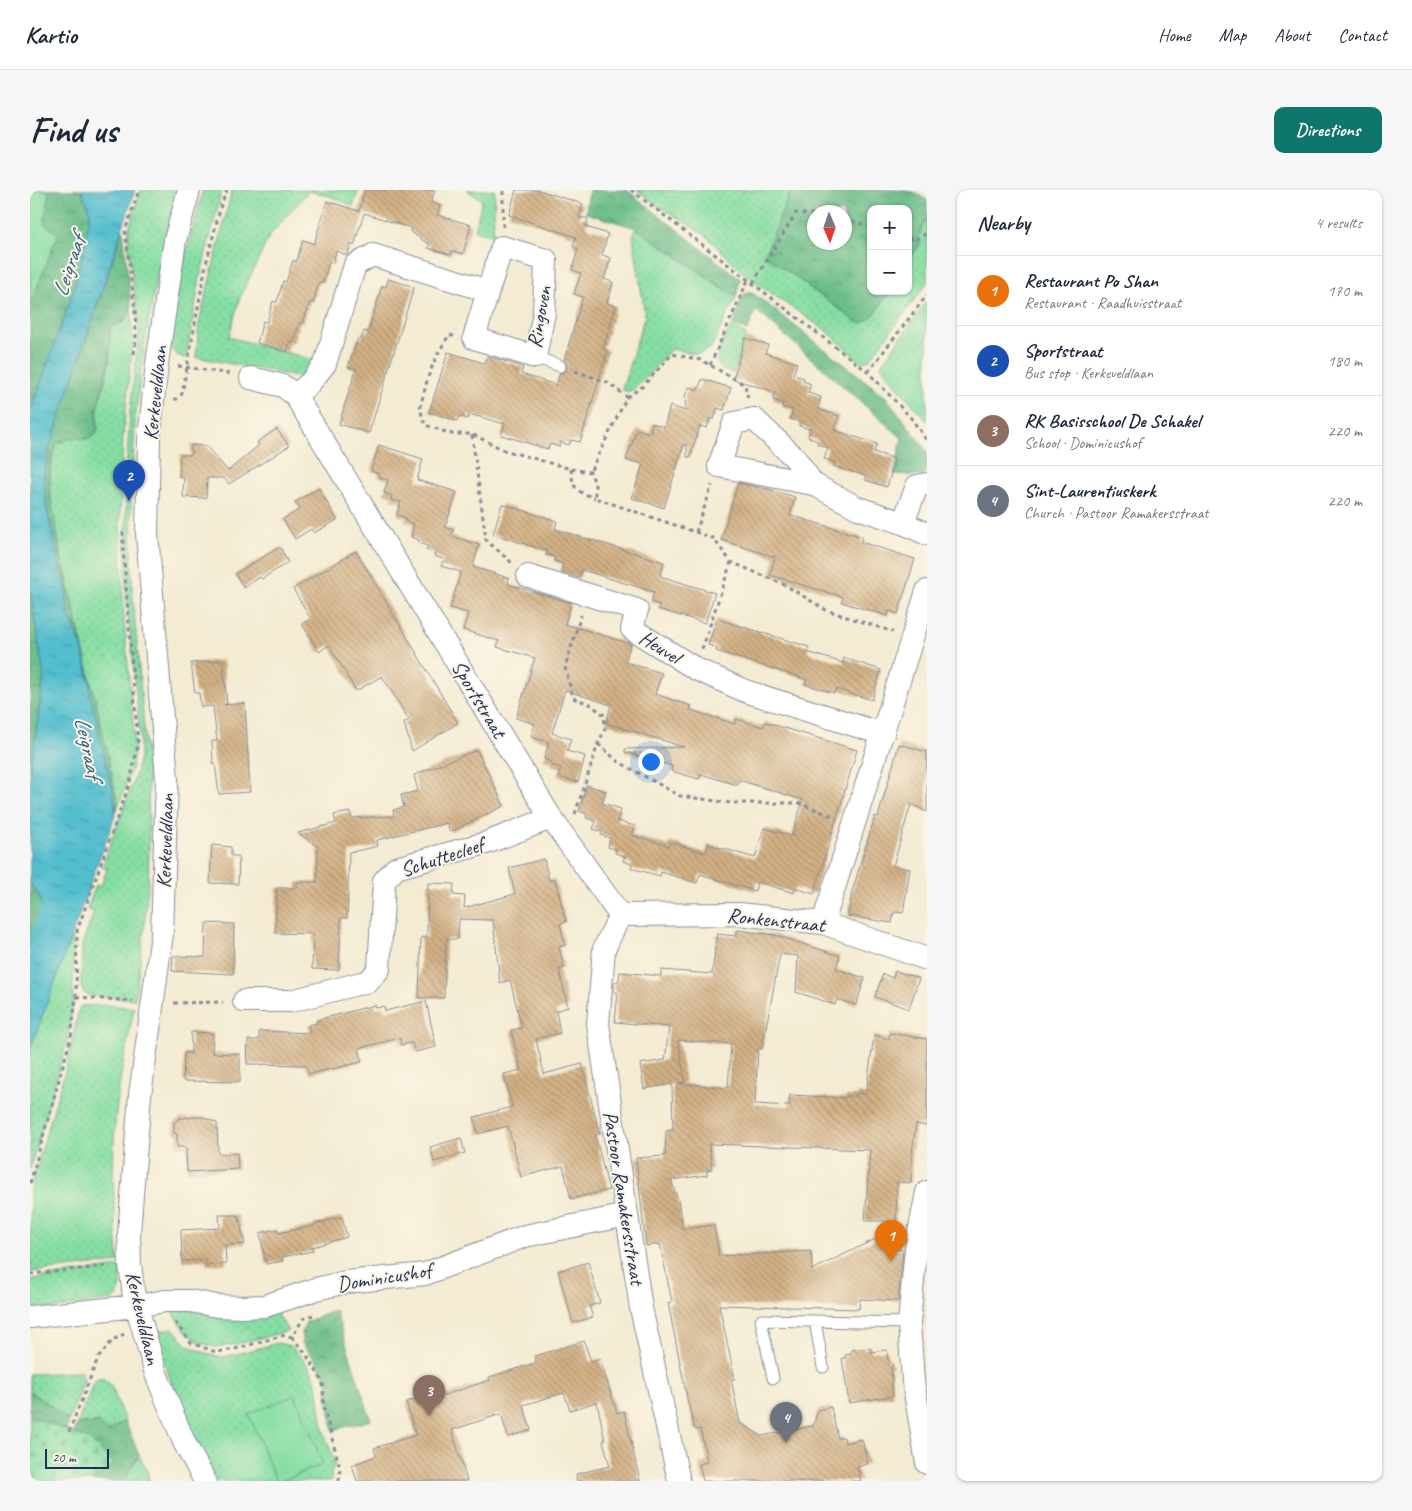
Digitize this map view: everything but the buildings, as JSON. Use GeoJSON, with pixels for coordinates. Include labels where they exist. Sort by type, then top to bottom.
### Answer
{"type":"FeatureCollection","features":[{"type":"Feature","properties":{"kind":"street","name":"Kerkeveldlaan"},"geometry":{"type":"LineString","coordinates":[[189,190],[176,240],[157,363],[148,440],[147,533],[168,779],[162,934],[140,1096],[128,1233],[134,1297],[156,1374],[202,1480]]}},
{"type":"Feature","properties":{"kind":"street"},"geometry":{"type":"LineString","coordinates":[[474,338],[502,247]]}},
{"type":"Feature","properties":{"kind":"street","name":"Ringoven"},"geometry":{"type":"LineString","coordinates":[[474,338],[535,357],[544,313],[546,260],[502,247]]}},
{"type":"Feature","properties":{"kind":"street"},"geometry":{"type":"LineString","coordinates":[[252,378],[283,386],[295,395],[309,384],[325,364],[355,265],[372,255],[488,291]]}},
{"type":"Feature","properties":{"kind":"street","name":"Sportstraat"},"geometry":{"type":"LineString","coordinates":[[295,395],[555,824],[620,915]]}},
{"type":"Feature","properties":{"kind":"street"},"geometry":{"type":"LineString","coordinates":[[813,484],[795,458],[754,420],[734,423],[719,466],[813,484],[858,508],[903,523],[927,534]]}},
{"type":"Feature","properties":{"kind":"street"},"geometry":{"type":"LineString","coordinates":[[903,523],[917,486],[927,484]]}},
{"type":"Feature","properties":{"kind":"street","name":"Heuvel"},"geometry":{"type":"LineString","coordinates":[[528,576],[637,610],[632,629],[696,669],[745,691],[882,734]]}},
{"type":"Feature","properties":{"kind":"street"},"geometry":{"type":"LineString","coordinates":[[824,923],[927,591]]}},
{"type":"Feature","properties":{"kind":"street","name":"Schuttecleef"},"geometry":{"type":"LineString","coordinates":[[244,1001],[291,1001],[369,981],[380,969],[384,881],[396,868],[555,824]]}},
{"type":"Feature","properties":{"kind":"street","name":"Ronkenstraat"},"geometry":{"type":"LineString","coordinates":[[620,915],[739,914],[824,923],[927,959]]}},
{"type":"Feature","properties":{"kind":"street","name":"Pastoor Ramakersstraat"},"geometry":{"type":"LineString","coordinates":[[620,915],[604,949],[598,1024],[641,1308],[679,1481]]}},
{"type":"Feature","properties":{"kind":"street"},"geometry":{"type":"LineString","coordinates":[[927,1192],[916,1248],[909,1323],[913,1380],[927,1463]]}},
{"type":"Feature","properties":{"kind":"street","name":"Dominicushof"},"geometry":{"type":"LineString","coordinates":[[30,1317],[140,1315],[165,1301],[190,1301],[217,1306],[266,1306],[316,1289],[346,1282],[425,1274],[525,1236],[626,1215]]}},
{"type":"Feature","properties":{"kind":"lane"},"geometry":{"type":"LineString","coordinates":[[535,357],[560,366]]}},
{"type":"Feature","properties":{"kind":"lane"},"geometry":{"type":"LineString","coordinates":[[773,1378],[761,1320],[909,1323]]}},
{"type":"Feature","properties":{"kind":"lane"},"geometry":{"type":"LineString","coordinates":[[815,1321],[823,1368]]}},
{"type":"Feature","properties":{"kind":"path"},"geometry":{"type":"LineString","coordinates":[[134,359],[136,340],[135,310],[125,231],[139,190]]}},
{"type":"Feature","properties":{"kind":"path"},"geometry":{"type":"LineString","coordinates":[[153,397],[172,400],[178,399],[182,394],[206,264],[227,190]]}},
{"type":"Feature","properties":{"kind":"path"},"geometry":{"type":"LineString","coordinates":[[502,247],[504,190]]}},
{"type":"Feature","properties":{"kind":"path"},"geometry":{"type":"LineString","coordinates":[[631,190],[868,372],[911,418],[927,441]]}},
{"type":"Feature","properties":{"kind":"path"},"geometry":{"type":"LineString","coordinates":[[752,282],[796,212],[807,214]]}},
{"type":"Feature","properties":{"kind":"path"},"geometry":{"type":"LineString","coordinates":[[852,221],[867,225]]}},
{"type":"Feature","properties":{"kind":"path"},"geometry":{"type":"LineString","coordinates":[[912,239],[915,240],[927,233]]}},
{"type":"Feature","properties":{"kind":"path"},"geometry":{"type":"LineString","coordinates":[[710,365],[748,280]]}},
{"type":"Feature","properties":{"kind":"path"},"geometry":{"type":"LineString","coordinates":[[868,372],[927,295]]}},
{"type":"Feature","properties":{"kind":"path"},"geometry":{"type":"LineString","coordinates":[[474,338],[449,335],[436,357],[428,376],[420,408],[425,425],[452,434],[472,434],[504,450],[571,469],[590,472]]}},
{"type":"Feature","properties":{"kind":"path"},"geometry":{"type":"LineString","coordinates":[[590,472],[627,398],[642,387],[672,354],[701,360],[745,385],[754,420]]}},
{"type":"Feature","properties":{"kind":"path"},"geometry":{"type":"LineString","coordinates":[[157,363],[187,366],[252,378]]}},
{"type":"Feature","properties":{"kind":"path"},"geometry":{"type":"LineString","coordinates":[[560,366],[606,382],[627,398]]}},
{"type":"Feature","properties":{"kind":"path"},"geometry":{"type":"LineString","coordinates":[[472,434],[486,540],[528,576]]}},
{"type":"Feature","properties":{"kind":"path"},"geometry":{"type":"LineString","coordinates":[[696,532],[719,466]]}},
{"type":"Feature","properties":{"kind":"path"},"geometry":{"type":"LineString","coordinates":[[571,469],[572,480],[578,492],[713,538],[731,562],[785,585],[826,610],[912,638]]}},
{"type":"Feature","properties":{"kind":"path"},"geometry":{"type":"LineString","coordinates":[[590,472],[595,483],[595,498]]}},
{"type":"Feature","properties":{"kind":"path"},"geometry":{"type":"LineString","coordinates":[[30,1184],[71,1037],[76,997],[77,931],[130,782],[138,745],[123,529]]}},
{"type":"Feature","properties":{"kind":"path"},"geometry":{"type":"LineString","coordinates":[[696,669],[731,562]]}},
{"type":"Feature","properties":{"kind":"path"},"geometry":{"type":"LineString","coordinates":[[555,824],[572,822],[598,744],[605,729],[604,715],[590,704],[573,698],[566,667],[587,594]]}},
{"type":"Feature","properties":{"kind":"path"},"geometry":{"type":"LineString","coordinates":[[598,744],[619,762],[680,796],[731,803],[800,803],[854,825]]}},
{"type":"Feature","properties":{"kind":"path"},"geometry":{"type":"LineString","coordinates":[[76,997],[153,1002],[244,1001]]}},
{"type":"Feature","properties":{"kind":"path"},"geometry":{"type":"LineString","coordinates":[[30,1274],[130,1264]]}},
{"type":"Feature","properties":{"kind":"path"},"geometry":{"type":"LineString","coordinates":[[69,1432],[98,1358],[113,1340],[140,1315]]}},
{"type":"Feature","properties":{"kind":"path"},"geometry":{"type":"LineString","coordinates":[[292,1337],[306,1354],[323,1382],[324,1409],[340,1468],[338,1481]]}},
{"type":"Feature","properties":{"kind":"green space"},"geometry":{"type":"Polygon","coordinates":[[[30,190],[49,190],[44,224],[58,234],[30,305],[30,190]]]}},
{"type":"Feature","properties":{"kind":"green space"},"geometry":{"type":"Polygon","coordinates":[[[43,190],[81,190],[90,214],[72,296],[30,412],[30,265],[43,190]]]}},
{"type":"Feature","properties":{"kind":"green space"},"geometry":{"type":"Polygon","coordinates":[[[141,190],[178,190],[148,322],[136,412],[132,475],[126,475],[130,412],[139,332],[128,242],[129,228],[141,190]]]}},
{"type":"Feature","properties":{"kind":"green space"},"geometry":{"type":"Polygon","coordinates":[[[203,190],[222,190],[200,277],[186,359],[177,355],[170,347],[170,338],[183,265],[203,190]]]}},
{"type":"Feature","properties":{"kind":"green space"},"geometry":{"type":"Polygon","coordinates":[[[232,190],[359,190],[353,206],[330,196],[309,191],[270,235],[239,300],[229,337],[318,361],[304,378],[196,357],[199,323],[232,190]]]}},
{"type":"Feature","properties":{"kind":"green space"},"geometry":{"type":"Polygon","coordinates":[[[467,190],[495,190],[493,236],[475,230],[482,200],[467,190]]]}},
{"type":"Feature","properties":{"kind":"green space"},"geometry":{"type":"Polygon","coordinates":[[[589,190],[627,190],[740,279],[736,297],[636,228],[586,213],[589,190]]]}},
{"type":"Feature","properties":{"kind":"green space"},"geometry":{"type":"Polygon","coordinates":[[[637,190],[791,190],[765,255],[873,316],[886,295],[912,295],[912,255],[920,245],[919,234],[927,217],[927,283],[870,359],[861,363],[827,331],[747,276],[704,234],[657,205],[637,190]]]}},
{"type":"Feature","properties":{"kind":"green space"},"geometry":{"type":"Polygon","coordinates":[[[791,190],[896,190],[913,192],[927,200],[927,217],[919,234],[920,245],[912,255],[912,205],[867,205],[867,295],[886,295],[873,316],[864,322],[858,323],[765,255],[791,190]]]}},
{"type":"Feature","properties":{"kind":"green space"},"geometry":{"type":"Polygon","coordinates":[[[636,228],[736,297],[711,348],[698,354],[671,349],[639,385],[630,391],[625,391],[622,389],[645,315],[633,236],[636,228]]]}},
{"type":"Feature","properties":{"kind":"green space"},"geometry":{"type":"Polygon","coordinates":[[[123,229],[131,305],[130,312],[124,321],[114,325],[110,331],[109,362],[97,410],[97,432],[88,439],[71,438],[57,443],[50,465],[49,489],[62,562],[98,711],[117,800],[116,813],[99,735],[98,722],[89,694],[90,684],[87,669],[77,632],[69,616],[67,589],[62,579],[45,496],[44,475],[50,447],[123,229]]]}},
{"type":"Feature","properties":{"kind":"green space"},"geometry":{"type":"Polygon","coordinates":[[[750,291],[886,397],[927,451],[927,469],[923,476],[894,474],[902,438],[756,310],[747,331],[733,324],[742,297],[750,291]]]}},
{"type":"Feature","properties":{"kind":"green space"},"geometry":{"type":"Polygon","coordinates":[[[927,301],[927,421],[881,365],[927,301]]]}},
{"type":"Feature","properties":{"kind":"green space"},"geometry":{"type":"Polygon","coordinates":[[[131,305],[133,341],[123,435],[120,521],[124,620],[135,744],[132,767],[117,810],[117,800],[54,518],[50,475],[53,454],[57,443],[71,438],[88,439],[95,435],[98,429],[98,404],[109,362],[110,331],[114,325],[122,323],[130,312],[131,305]]]}},
{"type":"Feature","properties":{"kind":"green space"},"geometry":{"type":"Polygon","coordinates":[[[731,326],[746,335],[734,373],[722,369],[718,365],[717,360],[720,348],[731,326]]]}},
{"type":"Feature","properties":{"kind":"green space"},"geometry":{"type":"Polygon","coordinates":[[[126,500],[131,501],[132,587],[148,774],[148,884],[135,999],[90,996],[83,992],[81,987],[82,945],[94,912],[87,909],[96,885],[101,886],[107,869],[102,867],[135,776],[140,756],[140,735],[126,588],[126,500]]]}},
{"type":"Feature","properties":{"kind":"green space"},"geometry":{"type":"Polygon","coordinates":[[[30,589],[44,676],[30,771],[30,589]]]}},
{"type":"Feature","properties":{"kind":"green space"},"geometry":{"type":"Polygon","coordinates":[[[30,884],[41,902],[42,917],[30,952],[30,884]]]}},
{"type":"Feature","properties":{"kind":"green space"},"geometry":{"type":"Polygon","coordinates":[[[71,938],[73,939],[73,1003],[68,1038],[30,1169],[30,1050],[71,938]]]}},
{"type":"Feature","properties":{"kind":"green space"},"geometry":{"type":"Polygon","coordinates":[[[108,1005],[134,1008],[116,1109],[114,1196],[119,1262],[31,1272],[30,1188],[66,1068],[79,1009],[81,1006],[108,1005]]]}},
{"type":"Feature","properties":{"kind":"green space"},"geometry":{"type":"Polygon","coordinates":[[[119,1267],[120,1289],[113,1300],[35,1311],[31,1282],[33,1279],[119,1267]]]}},
{"type":"Feature","properties":{"kind":"green space"},"geometry":{"type":"Polygon","coordinates":[[[171,1309],[276,1311],[288,1331],[237,1344],[215,1347],[199,1342],[185,1331],[171,1309]]]}},
{"type":"Feature","properties":{"kind":"green space"},"geometry":{"type":"Polygon","coordinates":[[[335,1310],[371,1420],[333,1430],[328,1402],[327,1379],[302,1343],[302,1333],[306,1322],[335,1310]]]}},
{"type":"Feature","properties":{"kind":"green space"},"geometry":{"type":"Polygon","coordinates":[[[173,1328],[187,1345],[216,1356],[224,1357],[278,1343],[291,1346],[309,1366],[317,1384],[323,1429],[335,1463],[331,1474],[332,1481],[281,1481],[323,1464],[249,1414],[276,1481],[214,1481],[181,1408],[155,1332],[173,1328]]]}},
{"type":"Feature","properties":{"kind":"green space"},"geometry":{"type":"Polygon","coordinates":[[[82,1372],[84,1381],[69,1420],[30,1392],[30,1374],[82,1372]]]}},
{"type":"Feature","properties":{"kind":"green space"},"geometry":{"type":"Polygon","coordinates":[[[97,1379],[104,1379],[111,1385],[125,1421],[107,1432],[98,1422],[77,1424],[93,1384],[97,1379]]]}},
{"type":"Feature","properties":{"kind":"green space"},"geometry":{"type":"Polygon","coordinates":[[[30,1392],[69,1420],[66,1430],[30,1416],[30,1392]]]}},
{"type":"Feature","properties":{"kind":"green space"},"geometry":{"type":"Polygon","coordinates":[[[295,1395],[323,1464],[281,1481],[276,1481],[249,1414],[295,1395]]]}},
{"type":"Feature","properties":{"kind":"green space"},"geometry":{"type":"Polygon","coordinates":[[[30,1416],[90,1440],[114,1464],[92,1481],[30,1481],[30,1416]]]}},
{"type":"Feature","properties":{"kind":"green space"},"geometry":{"type":"Polygon","coordinates":[[[125,1421],[139,1455],[123,1481],[92,1481],[114,1464],[90,1440],[74,1433],[77,1424],[98,1422],[107,1432],[125,1421]]]}},
{"type":"Feature","properties":{"kind":"green space"},"geometry":{"type":"Polygon","coordinates":[[[139,1455],[148,1474],[149,1481],[124,1481],[139,1455]]]}},
{"type":"Feature","properties":{"kind":"water"},"geometry":{"type":"Polygon","coordinates":[[[81,190],[135,190],[50,447],[44,475],[46,504],[62,578],[66,586],[69,616],[82,647],[90,684],[90,694],[98,722],[99,735],[116,813],[30,1050],[30,952],[42,918],[43,908],[38,894],[30,884],[30,771],[44,676],[30,589],[30,412],[72,296],[82,257],[90,214],[81,190]]]}},
{"type":"Feature","properties":{"kind":"waterway","name":"Leigraaf"},"geometry":{"type":"LineString","coordinates":[[30,949],[45,902]]}},
{"type":"Feature","properties":{"kind":"place","name":"Sportstraat"},"geometry":{"type":"Point","coordinates":[129,501]}},
{"type":"Feature","properties":{"kind":"place","name":"Restaurant Po Shan"},"geometry":{"type":"Point","coordinates":[891,1261]}},
{"type":"Feature","properties":{"kind":"place","name":"RK Basisschool De Schakel"},"geometry":{"type":"Point","coordinates":[429,1416]}},
{"type":"Feature","properties":{"kind":"place","name":"Sint-Laurentiuskerk"},"geometry":{"type":"Point","coordinates":[786,1443]}}]}
